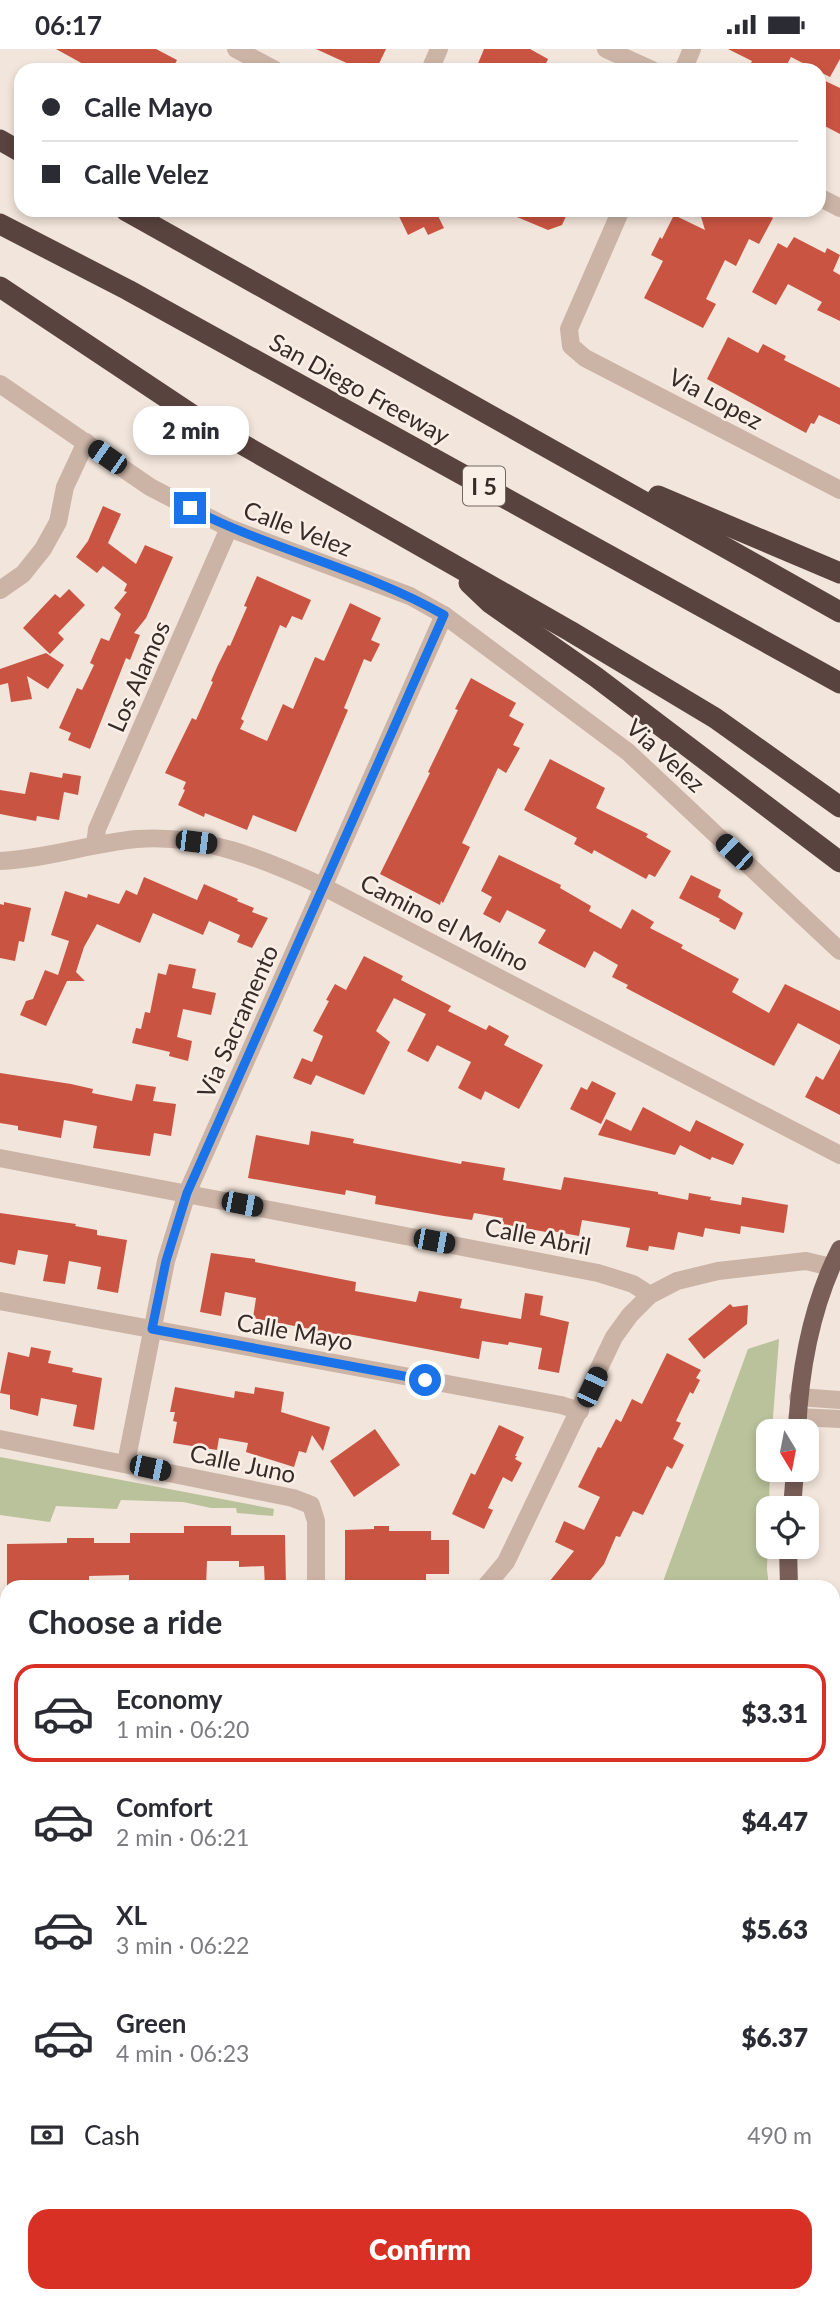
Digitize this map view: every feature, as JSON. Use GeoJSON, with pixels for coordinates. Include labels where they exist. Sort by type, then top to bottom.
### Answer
{"type":"FeatureCollection","features":[{"type":"Feature","properties":{"kind":"highway","name":"San Diego Freeway"},"geometry":{"type":"LineString","coordinates":[[137,217],[840,612]]}},
{"type":"Feature","properties":{"kind":"highway","name":"San Diego Freeway"},"geometry":{"type":"LineString","coordinates":[[0,225],[128,290],[840,683]]}},
{"type":"Feature","properties":{"kind":"highway"},"geometry":{"type":"LineString","coordinates":[[0,287],[203,422],[715,718],[840,807]]}},
{"type":"Feature","properties":{"kind":"highway"},"geometry":{"type":"LineString","coordinates":[[553,450],[840,573]]}},
{"type":"Feature","properties":{"kind":"highway"},"geometry":{"type":"LineString","coordinates":[[442,558],[490,603],[596,677],[840,862]]}},
{"type":"Feature","properties":{"kind":"main road"},"geometry":{"type":"LineString","coordinates":[[797,1419],[809,1329],[840,1248]]}},
{"type":"Feature","properties":{"kind":"main road"},"geometry":{"type":"LineString","coordinates":[[788,1559],[789,1580]]}},
{"type":"Feature","properties":{"kind":"street"},"geometry":{"type":"LineString","coordinates":[[236,49],[262,63]]}},
{"type":"Feature","properties":{"kind":"street"},"geometry":{"type":"LineString","coordinates":[[606,49],[637,63]]}},
{"type":"Feature","properties":{"kind":"street","name":"Via Lopez"},"geometry":{"type":"LineString","coordinates":[[618,217],[569,329],[571,346],[586,358],[840,490]]}},
{"type":"Feature","properties":{"kind":"street","name":"Calle Velez"},"geometry":{"type":"LineString","coordinates":[[0,384],[150,487],[229,529],[410,596],[444,615]]}},
{"type":"Feature","properties":{"kind":"street"},"geometry":{"type":"LineString","coordinates":[[0,590],[23,574],[43,549],[58,521],[65,487],[86,442]]}},
{"type":"Feature","properties":{"kind":"street","name":"Los Alamos"},"geometry":{"type":"LineString","coordinates":[[95,845],[97,829],[229,529]]}},
{"type":"Feature","properties":{"kind":"street","name":"Via Sacramento"},"geometry":{"type":"LineString","coordinates":[[126,1463],[166,1261],[187,1193],[444,615]]}},
{"type":"Feature","properties":{"kind":"street","name":"Via Velez"},"geometry":{"type":"LineString","coordinates":[[444,615],[628,751],[840,951]]}},
{"type":"Feature","properties":{"kind":"street","name":"Camino el Molino"},"geometry":{"type":"LineString","coordinates":[[0,861],[31,860],[95,845],[140,839],[213,845],[237,851],[282,867],[323,886],[840,1154]]}},
{"type":"Feature","properties":{"kind":"street","name":"Calle Abril"},"geometry":{"type":"LineString","coordinates":[[0,1158],[598,1273],[633,1284],[650,1295]]}},
{"type":"Feature","properties":{"kind":"street"},"geometry":{"type":"LineString","coordinates":[[491,1580],[506,1562],[614,1337],[630,1315],[650,1295],[677,1281],[718,1271],[806,1261],[831,1267]]}},
{"type":"Feature","properties":{"kind":"street","name":"Calle Mayo"},"geometry":{"type":"LineString","coordinates":[[0,1301],[561,1405],[580,1411]]}},
{"type":"Feature","properties":{"kind":"street"},"geometry":{"type":"LineString","coordinates":[[798,1397],[840,1400]]}},
{"type":"Feature","properties":{"kind":"street"},"geometry":{"type":"LineString","coordinates":[[819,1421],[840,1419]]}},
{"type":"Feature","properties":{"kind":"street","name":"Calle Juno"},"geometry":{"type":"LineString","coordinates":[[0,1439],[293,1498],[311,1505],[316,1521],[316,1580]]}},
{"type":"Feature","properties":{"kind":"green space"},"geometry":{"type":"Polygon","coordinates":[[[779,1339],[773,1419],[756,1419],[756,1482],[770,1482],[769,1496],[756,1496],[756,1559],[767,1559],[768,1580],[664,1580],[748,1349],[779,1339]]]}},
{"type":"Feature","properties":{"kind":"green space"},"geometry":{"type":"Polygon","coordinates":[[[0,1457],[274,1509],[273,1516],[237,1513],[236,1508],[211,1508],[183,1502],[121,1500],[117,1509],[56,1506],[50,1522],[0,1515],[0,1457]]]}},
{"type":"Feature","properties":{"kind":"building"},"geometry":{"type":"Polygon","coordinates":[[[56,49],[156,49],[177,60],[176,63],[81,63],[56,49]]]}},
{"type":"Feature","properties":{"kind":"building"},"geometry":{"type":"Polygon","coordinates":[[[316,49],[386,49],[379,63],[347,63],[316,49]]]}},
{"type":"Feature","properties":{"kind":"building"},"geometry":{"type":"Polygon","coordinates":[[[484,49],[530,49],[548,59],[546,63],[478,63],[484,49]]]}},
{"type":"Feature","properties":{"kind":"building"},"geometry":{"type":"Polygon","coordinates":[[[728,49],[840,49],[840,59],[830,77],[826,75],[826,63],[803,63],[791,57],[788,63],[751,63],[752,61],[728,49]]]}},
{"type":"Feature","properties":{"kind":"building"},"geometry":{"type":"Polygon","coordinates":[[[826,81],[840,88],[840,134],[826,127],[826,81]]]}},
{"type":"Feature","properties":{"kind":"building"},"geometry":{"type":"Polygon","coordinates":[[[399,217],[438,217],[444,228],[428,235],[424,227],[408,235],[399,217]]]}},
{"type":"Feature","properties":{"kind":"building"},"geometry":{"type":"Polygon","coordinates":[[[517,217],[566,217],[562,225],[548,230],[517,217]]]}},
{"type":"Feature","properties":{"kind":"building"},"geometry":{"type":"Polygon","coordinates":[[[673,217],[705,230],[701,217],[773,218],[759,244],[749,239],[736,266],[725,260],[706,299],[716,304],[703,328],[644,298],[663,261],[651,255],[673,217]]]}},
{"type":"Feature","properties":{"kind":"building"},"geometry":{"type":"Polygon","coordinates":[[[794,237],[825,253],[827,248],[840,255],[833,271],[840,275],[840,321],[817,310],[822,302],[788,284],[776,305],[752,292],[778,243],[787,248],[794,237]]]}},
{"type":"Feature","properties":{"kind":"building"},"geometry":{"type":"Polygon","coordinates":[[[728,337],[758,353],[763,344],[786,356],[784,360],[840,388],[840,425],[819,415],[806,433],[707,379],[728,337]]]}},
{"type":"Feature","properties":{"kind":"building"},"geometry":{"type":"Polygon","coordinates":[[[103,506],[121,514],[108,543],[136,564],[145,545],[173,557],[146,618],[134,633],[140,635],[130,660],[126,658],[90,749],[68,740],[71,733],[59,728],[77,688],[82,690],[94,665],[90,663],[101,638],[109,641],[121,614],[114,608],[127,592],[124,591],[127,584],[103,566],[97,573],[76,557],[88,541],[103,506]]]}},
{"type":"Feature","properties":{"kind":"building"},"geometry":{"type":"Polygon","coordinates":[[[257,576],[311,600],[302,620],[292,616],[286,628],[280,625],[241,719],[244,721],[240,729],[267,741],[283,704],[293,709],[315,657],[324,661],[350,603],[381,618],[371,640],[380,644],[371,662],[364,659],[344,708],[348,710],[296,832],[253,815],[247,830],[205,813],[204,817],[178,805],[186,782],[165,773],[192,718],[196,720],[218,665],[228,645],[230,646],[247,607],[244,606],[257,576]]]}},
{"type":"Feature","properties":{"kind":"building"},"geometry":{"type":"Polygon","coordinates":[[[69,589],[85,605],[58,633],[64,639],[50,654],[23,628],[55,594],[60,598],[69,589]]]}},
{"type":"Feature","properties":{"kind":"building"},"geometry":{"type":"Polygon","coordinates":[[[46,653],[64,665],[48,689],[27,676],[32,699],[11,702],[8,683],[0,685],[0,669],[46,653]]]}},
{"type":"Feature","properties":{"kind":"building"},"geometry":{"type":"Polygon","coordinates":[[[471,678],[516,703],[509,716],[524,724],[513,745],[520,748],[506,773],[498,768],[462,843],[470,847],[440,905],[380,874],[430,773],[428,772],[458,710],[455,709],[471,678]]]}},
{"type":"Feature","properties":{"kind":"building"},"geometry":{"type":"Polygon","coordinates":[[[550,759],[605,788],[596,808],[648,834],[646,837],[671,851],[655,877],[649,874],[646,879],[594,850],[592,854],[574,844],[577,838],[524,810],[550,759]]]}},
{"type":"Feature","properties":{"kind":"building"},"geometry":{"type":"Polygon","coordinates":[[[30,772],[62,778],[63,773],[81,776],[78,795],[64,792],[59,820],[37,816],[36,821],[0,814],[0,790],[25,794],[30,772]]]}},
{"type":"Feature","properties":{"kind":"building"},"geometry":{"type":"Polygon","coordinates":[[[499,855],[561,885],[560,888],[591,906],[589,911],[621,929],[632,909],[654,922],[650,928],[739,979],[732,992],[769,1013],[785,984],[840,1011],[840,1045],[798,1023],[774,1066],[626,988],[628,985],[612,977],[618,965],[594,951],[585,968],[538,943],[546,930],[507,910],[500,923],[483,914],[492,897],[481,891],[499,855]]]}},
{"type":"Feature","properties":{"kind":"building"},"geometry":{"type":"Polygon","coordinates":[[[691,875],[721,890],[718,897],[743,913],[735,930],[719,921],[720,919],[679,898],[691,875]]]}},
{"type":"Feature","properties":{"kind":"building"},"geometry":{"type":"Polygon","coordinates":[[[144,877],[197,900],[204,884],[238,899],[237,901],[254,908],[252,912],[268,918],[252,948],[237,942],[240,935],[209,921],[203,935],[153,913],[140,943],[97,924],[84,947],[76,972],[85,981],[67,981],[46,1026],[20,1015],[26,1001],[33,999],[45,970],[58,975],[69,941],[51,935],[65,891],[87,898],[88,894],[119,904],[126,890],[137,895],[144,877]]]}},
{"type":"Feature","properties":{"kind":"building"},"geometry":{"type":"Polygon","coordinates":[[[4,902],[31,908],[24,942],[19,941],[15,961],[0,958],[0,904],[4,905],[4,902]]]}},
{"type":"Feature","properties":{"kind":"building"},"geometry":{"type":"Polygon","coordinates":[[[364,956],[403,976],[401,980],[451,1006],[448,1011],[486,1030],[489,1025],[509,1036],[504,1045],[543,1065],[519,1109],[485,1091],[481,1100],[458,1088],[471,1062],[437,1045],[428,1062],[407,1051],[426,1014],[394,998],[376,1031],[390,1042],[364,1095],[316,1075],[311,1085],[293,1078],[302,1058],[312,1062],[323,1036],[313,1031],[335,984],[346,990],[364,956]]]}},
{"type":"Feature","properties":{"kind":"building"},"geometry":{"type":"Polygon","coordinates":[[[169,964],[196,969],[192,988],[216,993],[211,1015],[183,1009],[177,1037],[192,1041],[188,1061],[169,1056],[170,1052],[132,1043],[136,1028],[141,1029],[145,1012],[150,1013],[158,973],[166,975],[169,964]]]}},
{"type":"Feature","properties":{"kind":"building"},"geometry":{"type":"Polygon","coordinates":[[[840,1049],[840,1115],[805,1097],[816,1076],[823,1080],[840,1049]]]}},
{"type":"Feature","properties":{"kind":"building"},"geometry":{"type":"Polygon","coordinates":[[[0,1073],[71,1084],[93,1089],[92,1093],[132,1101],[136,1084],[156,1087],[153,1101],[176,1104],[171,1136],[154,1133],[150,1156],[93,1148],[97,1126],[64,1120],[61,1138],[18,1130],[18,1126],[0,1123],[0,1073]]]}},
{"type":"Feature","properties":{"kind":"building"},"geometry":{"type":"Polygon","coordinates":[[[592,1081],[616,1093],[601,1124],[570,1109],[581,1087],[587,1090],[592,1081]]]}},
{"type":"Feature","properties":{"kind":"building"},"geometry":{"type":"Polygon","coordinates":[[[643,1107],[690,1132],[696,1120],[744,1144],[733,1165],[712,1157],[710,1160],[680,1145],[675,1155],[598,1135],[606,1119],[631,1131],[643,1107]]]}},
{"type":"Feature","properties":{"kind":"building"},"geometry":{"type":"Polygon","coordinates":[[[311,1131],[354,1139],[353,1143],[461,1164],[462,1161],[505,1168],[503,1180],[561,1190],[564,1177],[658,1192],[688,1200],[689,1193],[741,1205],[742,1197],[788,1205],[784,1233],[741,1226],[740,1234],[705,1228],[703,1237],[678,1232],[674,1250],[649,1246],[648,1251],[626,1247],[630,1228],[582,1220],[579,1236],[547,1230],[546,1232],[502,1224],[503,1218],[474,1213],[472,1220],[444,1216],[375,1204],[376,1196],[346,1190],[345,1195],[248,1178],[256,1135],[309,1145],[311,1131]]]}},
{"type":"Feature","properties":{"kind":"building"},"geometry":{"type":"Polygon","coordinates":[[[0,1213],[76,1224],[75,1226],[97,1230],[97,1235],[127,1240],[118,1293],[97,1289],[101,1267],[69,1261],[65,1284],[43,1281],[48,1255],[18,1250],[15,1265],[0,1262],[0,1213]]]}},
{"type":"Feature","properties":{"kind":"building"},"geometry":{"type":"Polygon","coordinates":[[[211,1253],[255,1259],[255,1262],[356,1282],[355,1291],[416,1302],[419,1291],[462,1299],[460,1308],[521,1319],[525,1293],[543,1296],[540,1315],[569,1322],[559,1373],[538,1369],[542,1348],[509,1342],[508,1345],[482,1341],[479,1359],[348,1334],[347,1336],[253,1318],[256,1298],[225,1292],[221,1316],[200,1312],[211,1253]]]}},
{"type":"Feature","properties":{"kind":"building"},"geometry":{"type":"Polygon","coordinates":[[[730,1304],[733,1307],[748,1305],[747,1324],[704,1359],[688,1339],[730,1304]]]}},
{"type":"Feature","properties":{"kind":"building"},"geometry":{"type":"Polygon","coordinates":[[[31,1347],[51,1351],[48,1363],[73,1368],[72,1372],[102,1378],[94,1430],[73,1426],[77,1405],[41,1398],[38,1416],[10,1409],[10,1395],[0,1393],[8,1352],[29,1357],[31,1347]]]}},
{"type":"Feature","properties":{"kind":"building"},"geometry":{"type":"Polygon","coordinates":[[[667,1353],[701,1370],[696,1378],[700,1380],[693,1394],[690,1392],[676,1421],[681,1423],[673,1439],[684,1445],[672,1469],[667,1466],[643,1515],[633,1511],[620,1537],[616,1536],[604,1564],[591,1580],[551,1580],[574,1551],[555,1542],[564,1521],[584,1530],[600,1497],[578,1487],[598,1447],[601,1448],[616,1419],[621,1422],[632,1399],[642,1404],[667,1353]]]}},
{"type":"Feature","properties":{"kind":"building"},"geometry":{"type":"Polygon","coordinates":[[[175,1387],[234,1398],[235,1391],[254,1394],[255,1387],[284,1392],[281,1412],[330,1427],[323,1451],[312,1435],[306,1453],[299,1451],[294,1467],[246,1452],[248,1443],[219,1438],[217,1450],[173,1443],[177,1422],[173,1421],[175,1412],[170,1412],[175,1387]]]}},
{"type":"Feature","properties":{"kind":"building"},"geometry":{"type":"Polygon","coordinates":[[[499,1425],[524,1437],[515,1456],[515,1459],[522,1463],[512,1482],[503,1477],[488,1508],[493,1510],[484,1529],[452,1514],[471,1473],[475,1475],[499,1425]]]}},
{"type":"Feature","properties":{"kind":"building"},"geometry":{"type":"Polygon","coordinates":[[[375,1429],[400,1465],[354,1497],[330,1461],[375,1429]]]}},
{"type":"Feature","properties":{"kind":"building"},"geometry":{"type":"Polygon","coordinates":[[[184,1526],[231,1526],[231,1535],[285,1535],[286,1580],[265,1580],[264,1566],[239,1567],[239,1561],[207,1561],[206,1580],[129,1580],[129,1575],[89,1576],[89,1580],[7,1580],[7,1544],[67,1543],[67,1538],[94,1538],[94,1543],[130,1543],[130,1533],[184,1533],[184,1526]]]}},
{"type":"Feature","properties":{"kind":"building"},"geometry":{"type":"Polygon","coordinates":[[[374,1526],[389,1526],[389,1531],[431,1531],[431,1540],[449,1540],[449,1574],[426,1574],[426,1580],[345,1580],[345,1530],[374,1529],[374,1526]]]}},
{"type":"Feature","properties":{"kind":"route"},"geometry":{"type":"LineString","coordinates":[[190,508],[229,529],[410,596],[444,615],[187,1193],[166,1261],[152,1329],[425,1380]]}}]}
